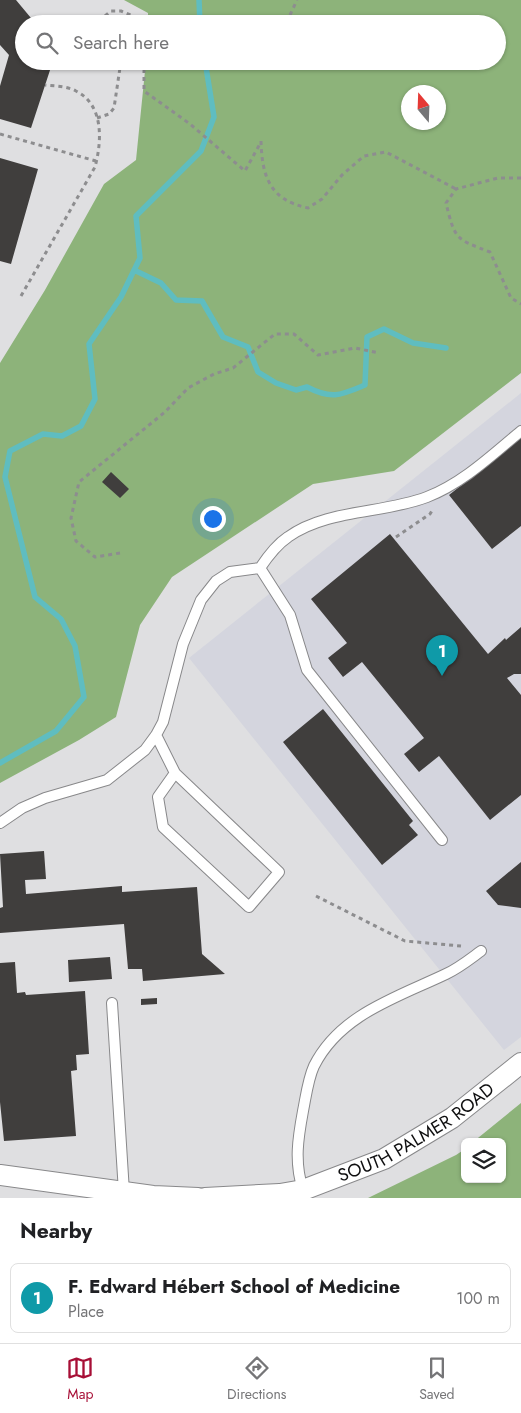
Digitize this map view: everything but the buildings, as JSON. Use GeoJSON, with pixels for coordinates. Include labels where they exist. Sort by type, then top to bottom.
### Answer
{"type":"FeatureCollection","features":[{"type":"Feature","properties":{"kind":"street","name":"SOUTH PALMER ROAD"},"geometry":{"type":"LineString","coordinates":[[205,1198],[305,1194],[384,1160],[452,1118],[521,1063]]}},
{"type":"Feature","properties":{"kind":"street"},"geometry":{"type":"LineString","coordinates":[[0,1175],[153,1197],[198,1198]]}},
{"type":"Feature","properties":{"kind":"lane"},"geometry":{"type":"LineString","coordinates":[[0,823],[22,808],[45,798],[106,780],[145,750],[156,736],[163,722],[183,644],[201,600],[216,580],[230,572],[260,568],[273,550],[288,536],[308,526],[332,519],[404,505],[435,494],[463,479],[521,431]]}},
{"type":"Feature","properties":{"kind":"lane"},"geometry":{"type":"LineString","coordinates":[[260,568],[290,615],[307,670],[442,840]]}},
{"type":"Feature","properties":{"kind":"lane"},"geometry":{"type":"LineString","coordinates":[[156,736],[175,773],[279,872],[249,907],[164,827],[158,797],[175,773]]}},
{"type":"Feature","properties":{"kind":"lane"},"geometry":{"type":"LineString","coordinates":[[305,1194],[298,1173],[296,1158],[299,1132],[313,1068],[320,1056],[336,1038],[364,1013],[380,1003],[448,973],[481,951]]}},
{"type":"Feature","properties":{"kind":"lane"},"geometry":{"type":"LineString","coordinates":[[112,1002],[124,1192]]}},
{"type":"Feature","properties":{"kind":"path"},"geometry":{"type":"LineString","coordinates":[[290,15],[297,0]]}},
{"type":"Feature","properties":{"kind":"path"},"geometry":{"type":"LineString","coordinates":[[106,15],[111,11],[121,11],[131,15]]}},
{"type":"Feature","properties":{"kind":"path"},"geometry":{"type":"LineString","coordinates":[[97,118],[109,114],[114,108],[119,70]]}},
{"type":"Feature","properties":{"kind":"path"},"geometry":{"type":"LineString","coordinates":[[144,70],[144,91],[190,124],[245,171],[262,142],[262,165],[270,187],[293,205],[308,208],[322,199],[342,174],[364,156],[386,152],[456,189]]}},
{"type":"Feature","properties":{"kind":"path"},"geometry":{"type":"LineString","coordinates":[[21,296],[96,161],[100,137],[93,107],[75,90],[45,84]]}},
{"type":"Feature","properties":{"kind":"path"},"geometry":{"type":"LineString","coordinates":[[0,134],[96,161]]}},
{"type":"Feature","properties":{"kind":"path"},"geometry":{"type":"LineString","coordinates":[[521,178],[498,178],[456,189],[446,204],[452,226],[461,242],[490,252],[511,298],[521,304]]}},
{"type":"Feature","properties":{"kind":"path"},"geometry":{"type":"LineString","coordinates":[[120,553],[95,557],[76,541],[71,518],[79,482],[165,412],[188,388],[214,374],[233,368],[264,345],[275,334],[294,334],[318,354],[354,348],[379,353]]}},
{"type":"Feature","properties":{"kind":"path"},"geometry":{"type":"LineString","coordinates":[[396,537],[430,514],[434,506],[435,494]]}},
{"type":"Feature","properties":{"kind":"path"},"geometry":{"type":"LineString","coordinates":[[316,896],[405,941],[461,946]]}},
{"type":"Feature","properties":{"kind":"shaded area"},"geometry":{"type":"Polygon","coordinates":[[[521,393],[521,1037],[504,1050],[189,658],[521,393]]]}},
{"type":"Feature","properties":{"kind":"green space"},"geometry":{"type":"Polygon","coordinates":[[[124,0],[521,0],[521,373],[394,471],[313,484],[172,577],[140,625],[116,717],[79,740],[0,783],[0,363],[45,290],[104,184],[136,160],[145,70],[506,70],[506,15],[148,15],[148,13],[124,0]]]}},
{"type":"Feature","properties":{"kind":"green space"},"geometry":{"type":"Polygon","coordinates":[[[521,1103],[521,1198],[368,1198],[461,1152],[461,1183],[506,1183],[506,1138],[478,1138],[521,1103]]]}},
{"type":"Feature","properties":{"kind":"waterway"},"geometry":{"type":"LineString","coordinates":[[199,0],[200,15]]}},
{"type":"Feature","properties":{"kind":"waterway"},"geometry":{"type":"LineString","coordinates":[[0,763],[56,731],[84,697],[75,646],[61,619],[35,597],[5,477],[10,451],[43,434],[62,436],[81,426],[95,399],[89,344],[121,297],[140,258],[136,216],[201,151],[214,117],[206,70]]}},
{"type":"Feature","properties":{"kind":"waterway"},"geometry":{"type":"LineString","coordinates":[[134,270],[161,283],[176,300],[202,301],[223,337],[248,347],[258,372],[276,383],[296,390],[307,387],[323,394],[336,395],[365,385],[367,337],[384,329],[413,343],[446,348]]}},
{"type":"Feature","properties":{"kind":"place","name":"F. Edward Hébert School of Medicine"},"geometry":{"type":"Point","coordinates":[442,676]}}]}
